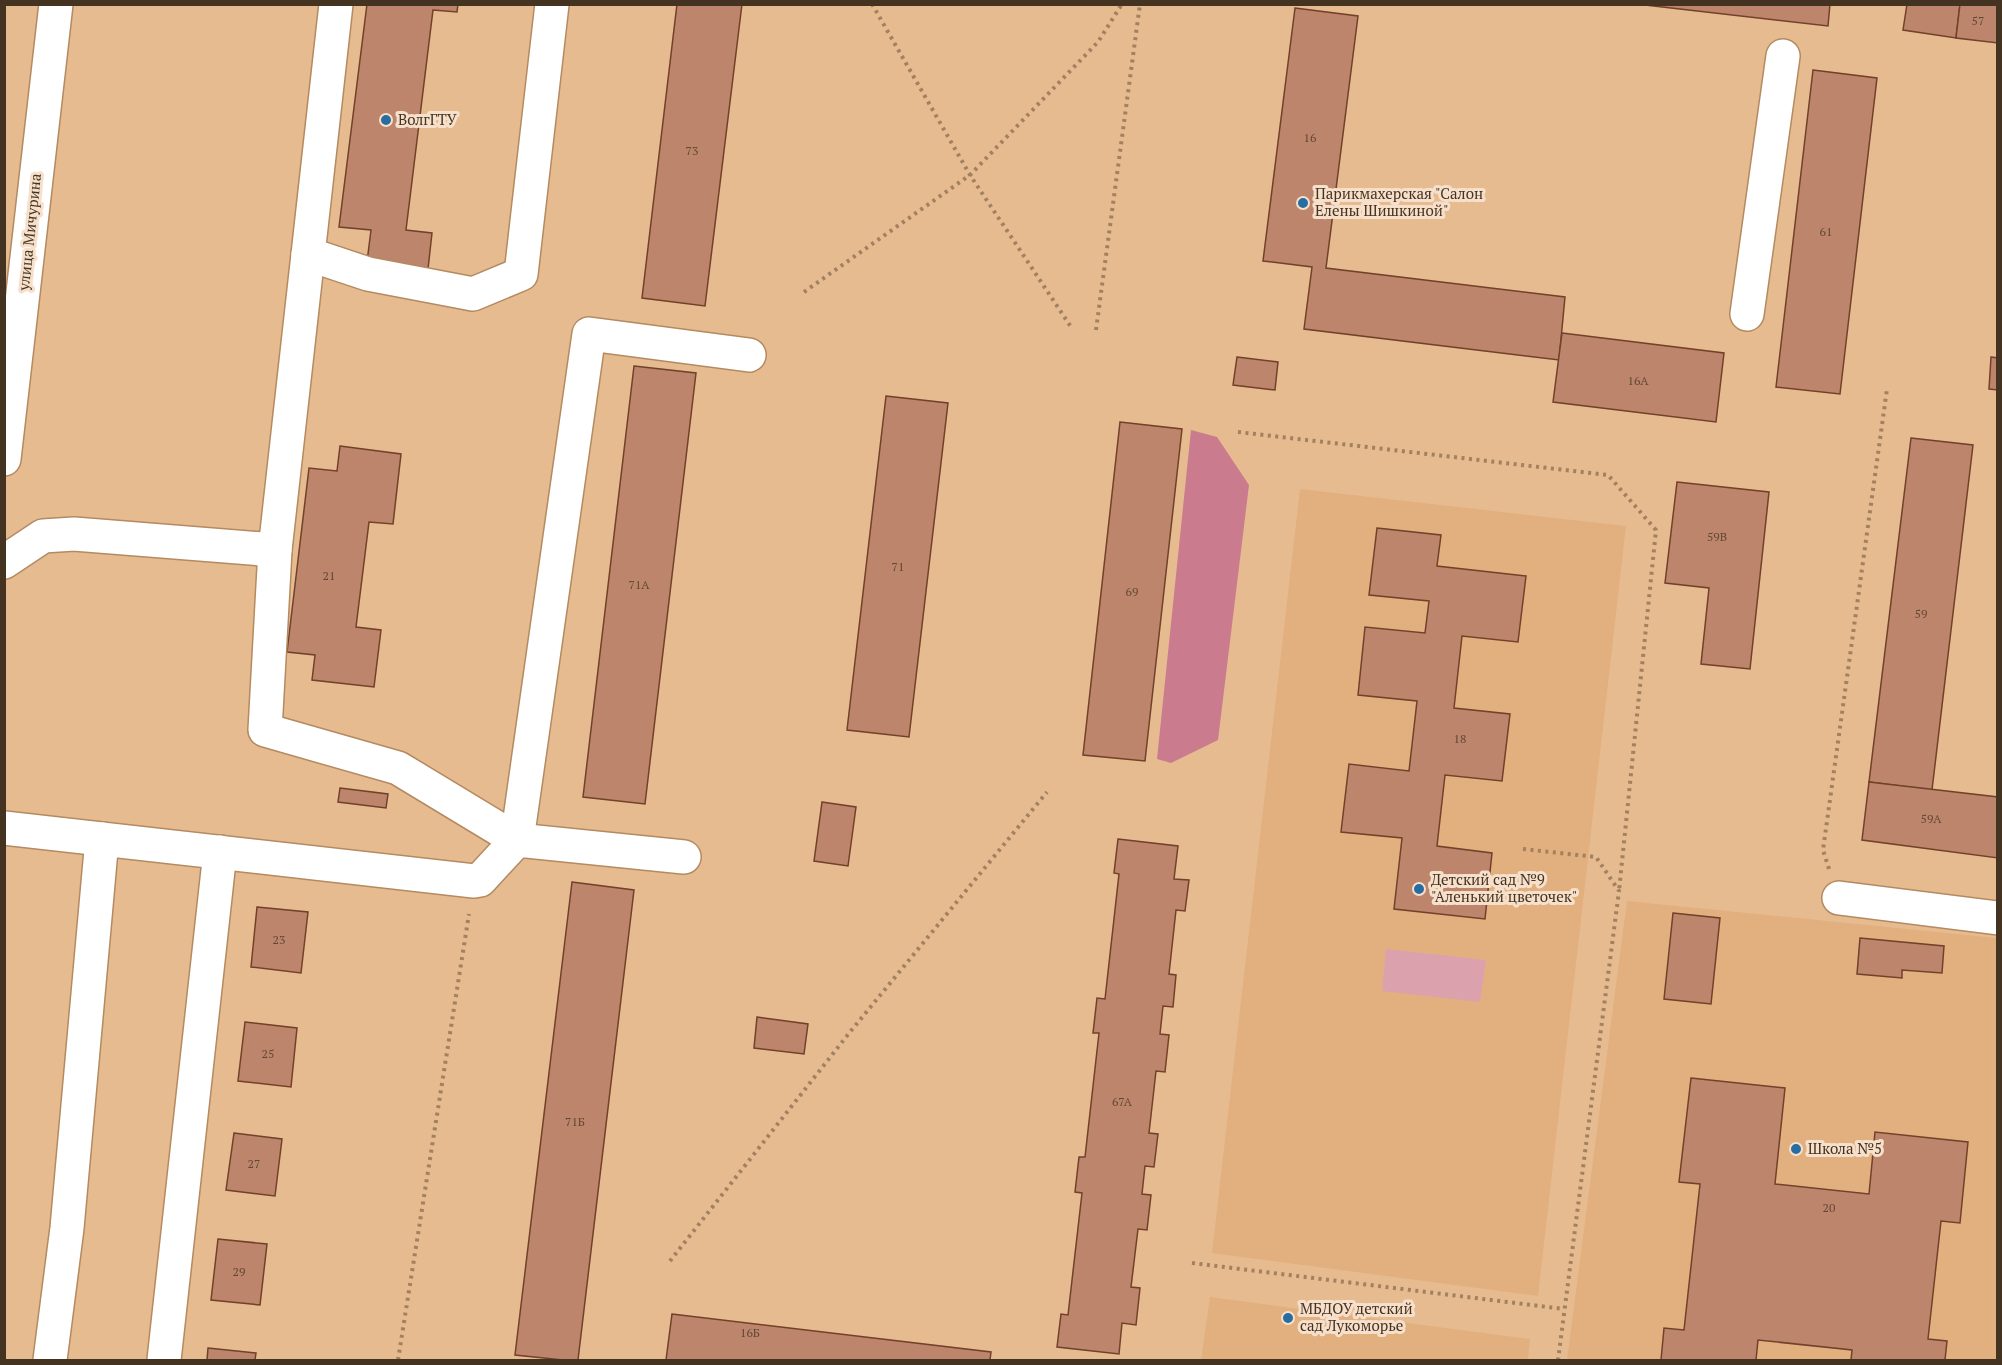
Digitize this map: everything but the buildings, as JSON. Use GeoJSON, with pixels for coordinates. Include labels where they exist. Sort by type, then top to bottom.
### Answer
{"type":"FeatureCollection","features":[{"type":"Feature","properties":{"kind":"street","name":"улица Мичурина"},"geometry":{"type":"LineString","coordinates":[[4,459],[56,4]]}},
{"type":"Feature","properties":{"kind":"street"},"geometry":{"type":"LineString","coordinates":[[336,4],[275,550],[265,730],[398,768],[517,840],[684,857]]}},
{"type":"Feature","properties":{"kind":"street"},"geometry":{"type":"LineString","coordinates":[[308,254],[368,274],[473,294],[521,274],[552,4]]}},
{"type":"Feature","properties":{"kind":"street"},"geometry":{"type":"LineString","coordinates":[[1747,314],[1783,56]]}},
{"type":"Feature","properties":{"kind":"street"},"geometry":{"type":"LineString","coordinates":[[4,828],[480,880],[517,840],[589,334],[749,355]]}},
{"type":"Feature","properties":{"kind":"street"},"geometry":{"type":"LineString","coordinates":[[4,562],[43,536],[74,534],[275,550]]}},
{"type":"Feature","properties":{"kind":"street"},"geometry":{"type":"LineString","coordinates":[[50,1360],[67,1228],[102,839]]}},
{"type":"Feature","properties":{"kind":"street"},"geometry":{"type":"LineString","coordinates":[[164,1360],[220,852]]}},
{"type":"Feature","properties":{"kind":"street"},"geometry":{"type":"LineString","coordinates":[[1839,898],[1998,918]]}},
{"type":"Feature","properties":{"kind":"path"},"geometry":{"type":"LineString","coordinates":[[872,4],[970,175],[1071,327]]}},
{"type":"Feature","properties":{"kind":"path"},"geometry":{"type":"LineString","coordinates":[[804,292],[970,175],[1098,42],[1122,4]]}},
{"type":"Feature","properties":{"kind":"path"},"geometry":{"type":"LineString","coordinates":[[1096,330],[1140,4]]}},
{"type":"Feature","properties":{"kind":"path"},"geometry":{"type":"LineString","coordinates":[[1839,898],[1823,850],[1887,389]]}},
{"type":"Feature","properties":{"kind":"path"},"geometry":{"type":"LineString","coordinates":[[1238,432],[1608,475],[1656,530],[1618,891],[1558,1360]]}},
{"type":"Feature","properties":{"kind":"path"},"geometry":{"type":"LineString","coordinates":[[670,1261],[850,1032],[1047,792]]}},
{"type":"Feature","properties":{"kind":"path"},"geometry":{"type":"LineString","coordinates":[[1523,849],[1596,857],[1618,891]]}},
{"type":"Feature","properties":{"kind":"path"},"geometry":{"type":"LineString","coordinates":[[398,1360],[474,881]]}},
{"type":"Feature","properties":{"kind":"path"},"geometry":{"type":"LineString","coordinates":[[1192,1263],[1564,1309]]}},
{"type":"Feature","properties":{"kind":"shaded area"},"geometry":{"type":"Polygon","coordinates":[[[1191,430],[1217,437],[1249,485],[1218,740],[1171,763],[1157,759],[1191,430]]]}},
{"type":"Feature","properties":{"kind":"shaded area","name":"Детский сад №9 \"Аленький цветочек\""},"geometry":{"type":"Polygon","coordinates":[[[1300,489],[1626,526],[1538,1296],[1212,1253],[1300,489]]]}},
{"type":"Feature","properties":{"kind":"shaded area","name":"Школа №5"},"geometry":{"type":"Polygon","coordinates":[[[1627,901],[1997,938],[1997,1360],[1567,1360],[1627,901]]]}},
{"type":"Feature","properties":{"kind":"shaded area"},"geometry":{"type":"Polygon","coordinates":[[[1386,949],[1486,960],[1480,1002],[1382,991],[1386,949]]]}},
{"type":"Feature","properties":{"kind":"shaded area","name":"МБДОУ детский сад Лукоморье"},"geometry":{"type":"Polygon","coordinates":[[[1210,1297],[1530,1339],[1528,1360],[1201,1360],[1210,1297]]]}},
{"type":"Feature","properties":{"kind":"place","name":"ВолгГТУ"},"geometry":{"type":"Point","coordinates":[386,120]}},
{"type":"Feature","properties":{"kind":"place","name":"Парикмахерская \"Салон Елены Шишкиной\""},"geometry":{"type":"Point","coordinates":[1303,203]}},
{"type":"Feature","properties":{"kind":"place","name":"Детский сад №9 \"Аленький цветочек\""},"geometry":{"type":"Point","coordinates":[1419,889]}},
{"type":"Feature","properties":{"kind":"place","name":"Школа №5"},"geometry":{"type":"Point","coordinates":[1796,1149]}},
{"type":"Feature","properties":{"kind":"place","name":"МБДОУ детский сад Лукоморье"},"geometry":{"type":"Point","coordinates":[1288,1318]}}]}
